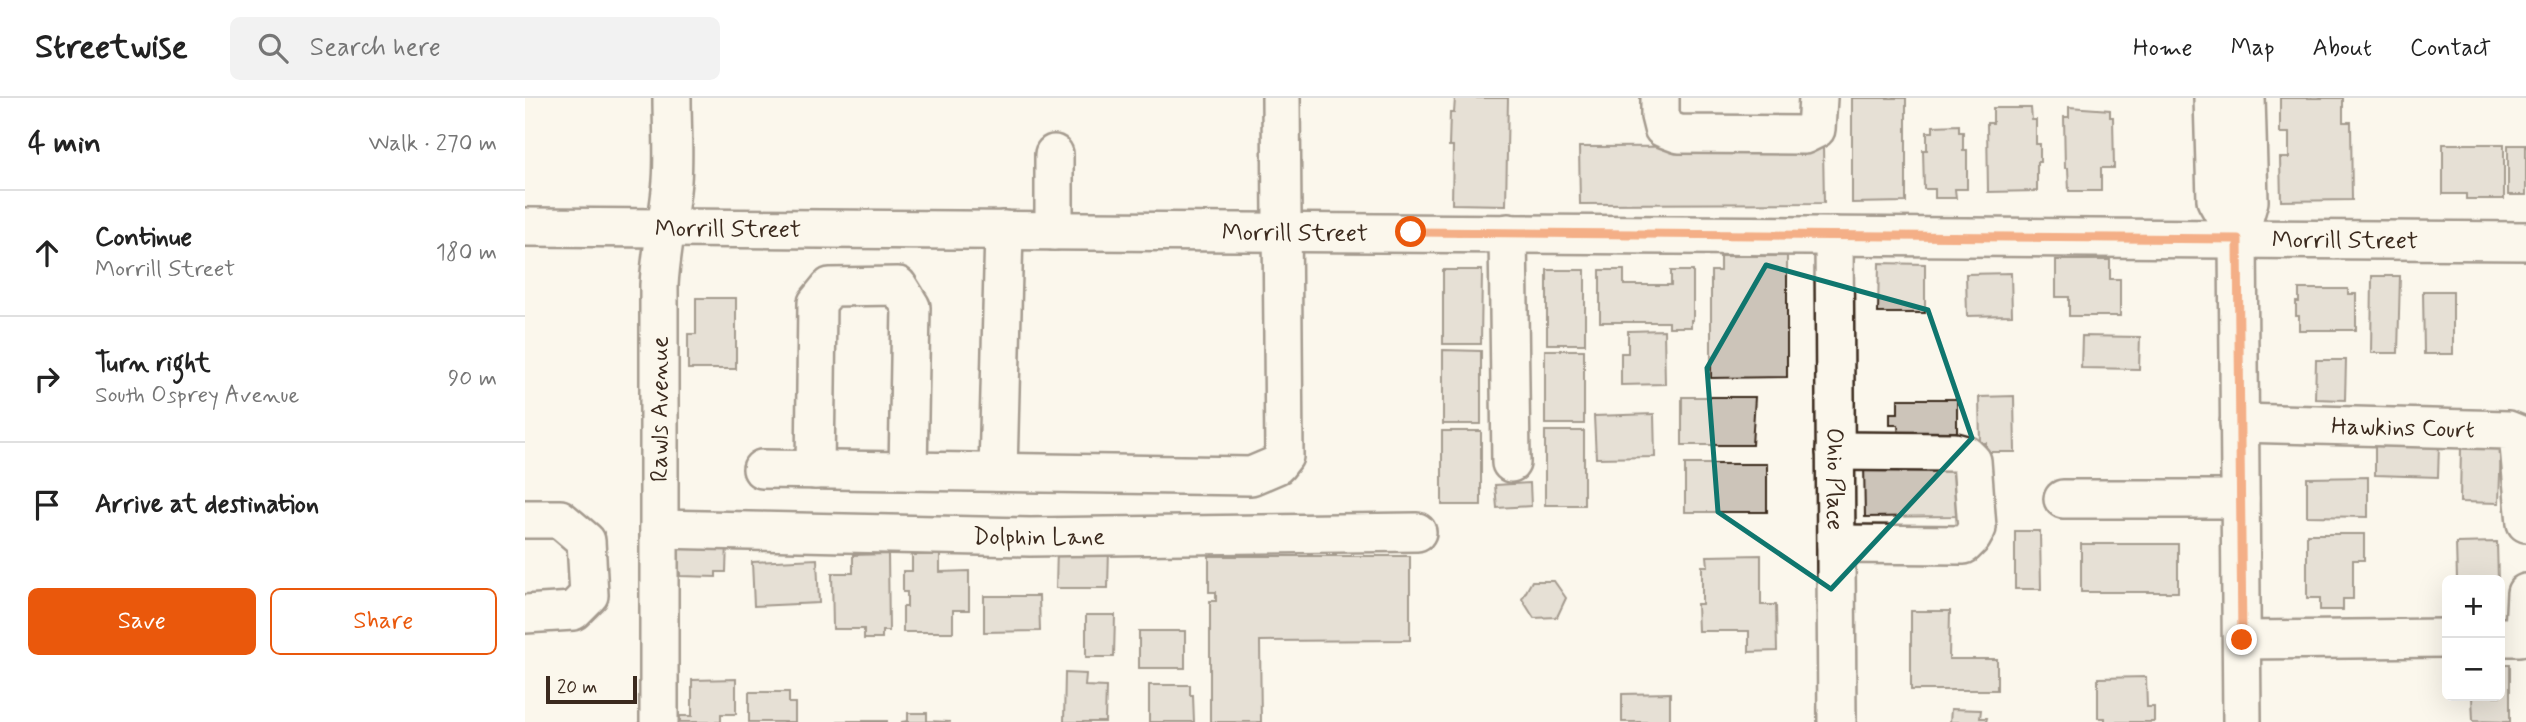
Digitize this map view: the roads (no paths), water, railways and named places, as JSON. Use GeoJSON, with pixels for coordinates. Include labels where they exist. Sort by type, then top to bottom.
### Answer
{"type":"FeatureCollection","features":[{"type":"Feature","properties":{"kind":"street","name":"Rawls Avenue"},"geometry":{"type":"LineString","coordinates":[[659,722],[659,285],[660,259],[667,228],[672,177],[672,98]]}},
{"type":"Feature","properties":{"kind":"street"},"geometry":{"type":"LineString","coordinates":[[762,469],[1251,476],[1277,465],[1284,456],[1281,98]]}},
{"type":"Feature","properties":{"kind":"street"},"geometry":{"type":"LineString","coordinates":[[1660,98],[1663,128],[1679,134],[1790,135],[1804,135],[1816,129],[1818,98]]}},
{"type":"Feature","properties":{"kind":"street"},"geometry":{"type":"LineString","coordinates":[[2213,98],[2216,200],[2238,239]]}},
{"type":"Feature","properties":{"kind":"street"},"geometry":{"type":"LineString","coordinates":[[2242,722],[2238,239],[2249,201],[2246,98]]}},
{"type":"Feature","properties":{"kind":"street"},"geometry":{"type":"LineString","coordinates":[[1054,154],[1054,231]]}},
{"type":"Feature","properties":{"kind":"street","name":"Morrill Street"},"geometry":{"type":"LineString","coordinates":[[525,227],[2526,241]]}},
{"type":"Feature","properties":{"kind":"street"},"geometry":{"type":"LineString","coordinates":[[998,472],[1004,230]]}},
{"type":"Feature","properties":{"kind":"street"},"geometry":{"type":"LineString","coordinates":[[1508,233],[1511,463]]}},
{"type":"Feature","properties":{"kind":"street","name":"Ohio Place"},"geometry":{"type":"LineString","coordinates":[[1834,236],[1836,722]]}},
{"type":"Feature","properties":{"kind":"street"},"geometry":{"type":"LineString","coordinates":[[815,470],[817,303],[830,287],[898,286],[911,307],[908,471]]}},
{"type":"Feature","properties":{"kind":"street","name":"Hawkins Court"},"geometry":{"type":"LineString","coordinates":[[2239,423],[2508,429],[2518,433],[2526,523]]}},
{"type":"Feature","properties":{"kind":"street"},"geometry":{"type":"LineString","coordinates":[[1835,451],[1955,452],[1966,455],[1972,461],[1977,528],[1963,545],[1836,544]]}},
{"type":"Feature","properties":{"kind":"street"},"geometry":{"type":"LineString","coordinates":[[2063,499],[2240,499]]}},
{"type":"Feature","properties":{"kind":"street"},"geometry":{"type":"LineString","coordinates":[[525,519],[561,519],[586,541],[589,595],[573,611],[525,614]]}},
{"type":"Feature","properties":{"kind":"street","name":"Dolphin Lane"},"geometry":{"type":"LineString","coordinates":[[659,529],[1030,537],[1417,532]]}},
{"type":"Feature","properties":{"kind":"street"},"geometry":{"type":"LineString","coordinates":[[2505,637],[2519,637],[2524,629],[2526,593]]}},
{"type":"Feature","properties":{"kind":"street"},"geometry":{"type":"LineString","coordinates":[[2242,640],[2442,638]]}}]}
